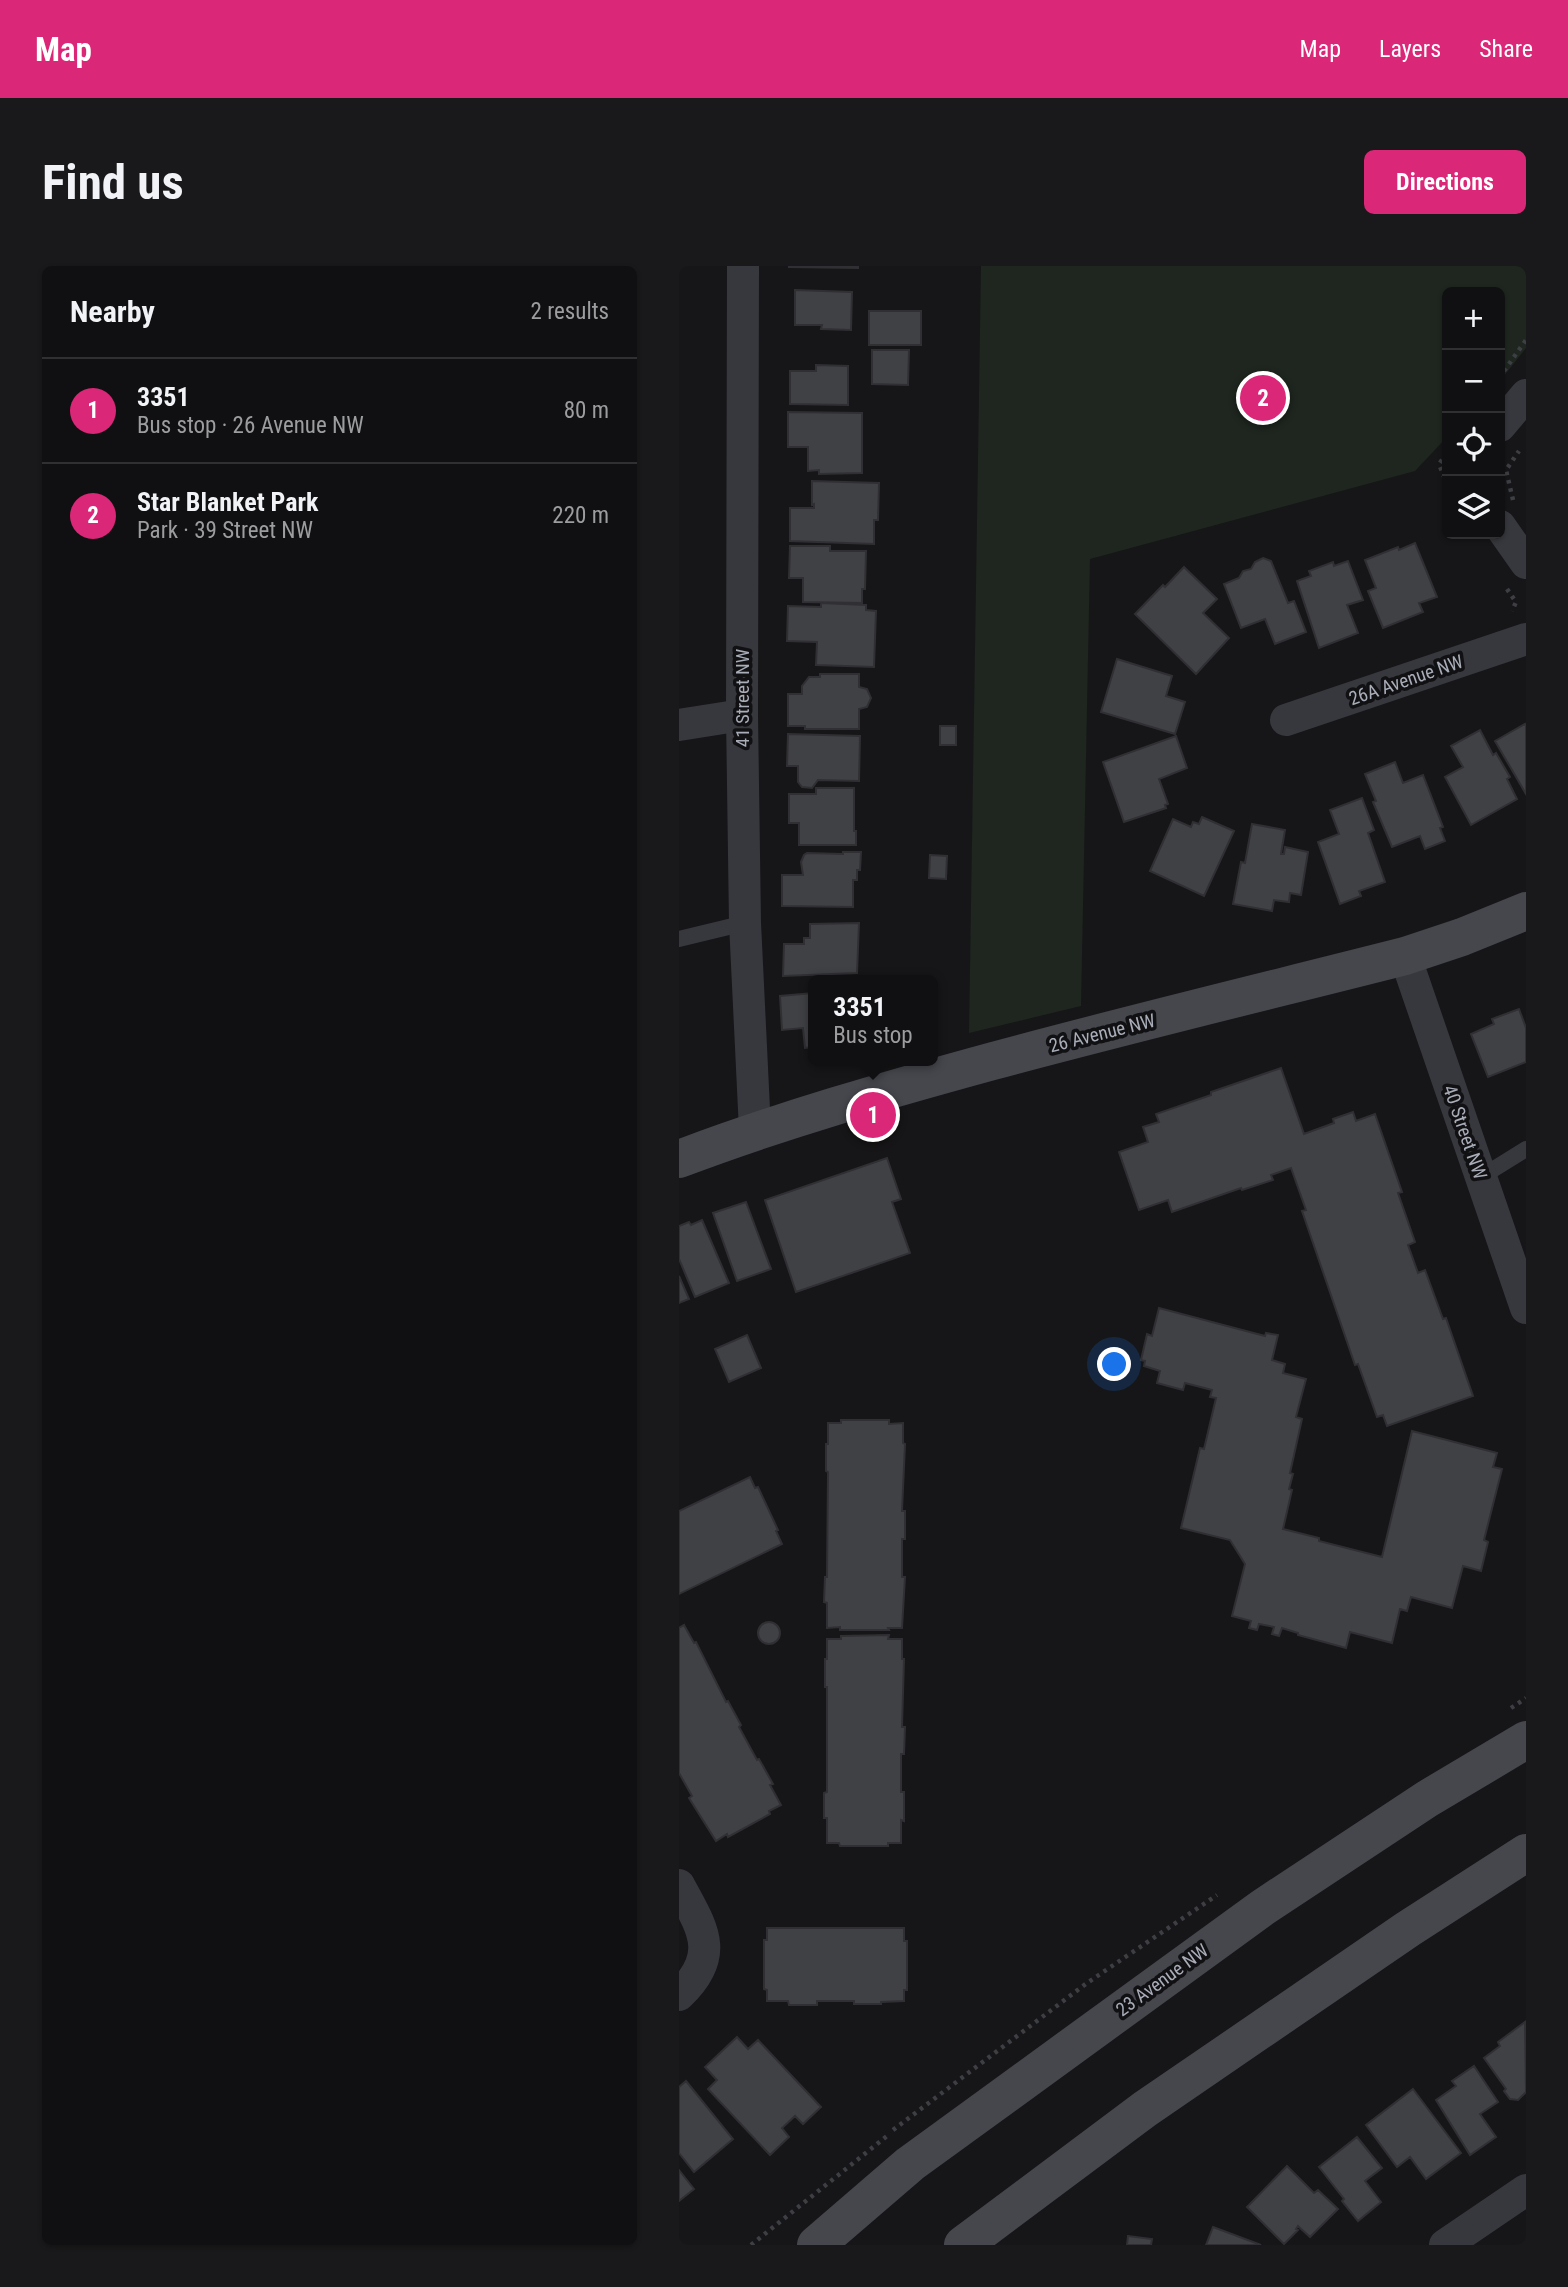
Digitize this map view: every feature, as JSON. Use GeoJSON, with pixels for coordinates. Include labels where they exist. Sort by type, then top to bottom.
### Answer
{"type":"FeatureCollection","features":[{"type":"Feature","properties":{"kind":"main road","name":"26 Avenue NW"},"geometry":{"type":"LineString","coordinates":[[679,1159],[755,1130],[883,1091],[1052,1045],[1405,956],[1526,911]]}},
{"type":"Feature","properties":{"kind":"main road","name":"23 Avenue NW"},"geometry":{"type":"LineString","coordinates":[[816,2245],[910,2164],[1262,1908],[1427,1799],[1526,1740]]}},
{"type":"Feature","properties":{"kind":"main road"},"geometry":{"type":"LineString","coordinates":[[963,2245],[1145,2109],[1408,1929],[1526,1853]]}},
{"type":"Feature","properties":{"kind":"main road"},"geometry":{"type":"LineString","coordinates":[[839,2245],[910,2164]]}},
{"type":"Feature","properties":{"kind":"street","name":"41 Street NW"},"geometry":{"type":"LineString","coordinates":[[743,266],[742,715],[745,923],[755,1130]]}},
{"type":"Feature","properties":{"kind":"street"},"geometry":{"type":"LineString","coordinates":[[1509,438],[1526,395]]}},
{"type":"Feature","properties":{"kind":"street"},"geometry":{"type":"LineString","coordinates":[[1507,518],[1526,563]]}},
{"type":"Feature","properties":{"kind":"street","name":"26A Avenue NW"},"geometry":{"type":"LineString","coordinates":[[1286,720],[1526,639]]}},
{"type":"Feature","properties":{"kind":"street"},"geometry":{"type":"LineString","coordinates":[[679,724],[742,715]]}},
{"type":"Feature","properties":{"kind":"street","name":"40 Street NW"},"geometry":{"type":"LineString","coordinates":[[1405,956],[1526,1308]]}},
{"type":"Feature","properties":{"kind":"street"},"geometry":{"type":"LineString","coordinates":[[679,1885],[702,1928],[705,1947],[694,1978],[679,1995]]}},
{"type":"Feature","properties":{"kind":"street"},"geometry":{"type":"LineString","coordinates":[[1445,2245],[1526,2190]]}},
{"type":"Feature","properties":{"kind":"lane"},"geometry":{"type":"LineString","coordinates":[[679,939],[745,923]]}},
{"type":"Feature","properties":{"kind":"lane"},"geometry":{"type":"LineString","coordinates":[[1481,1177],[1526,1149]]}},
{"type":"Feature","properties":{"kind":"path"},"geometry":{"type":"LineString","coordinates":[[1505,371],[1526,340]]}},
{"type":"Feature","properties":{"kind":"path"},"geometry":{"type":"LineString","coordinates":[[1507,518],[1506,470],[1509,438]]}},
{"type":"Feature","properties":{"kind":"shaded area"},"geometry":{"type":"Polygon","coordinates":[[[981,266],[1526,266],[1526,348],[1505,375],[1505,287],[1442,287],[1442,442],[1415,471],[1090,559],[1081,1006],[969,1033],[981,266]]]}},
{"type":"Feature","properties":{"kind":"building"},"geometry":{"type":"Polygon","coordinates":[[[858,266],[858,268],[789,267],[858,266]]]}},
{"type":"Feature","properties":{"kind":"building"},"geometry":{"type":"Polygon","coordinates":[[[795,290],[852,292],[851,330],[821,329],[822,325],[795,325],[795,290]]]}},
{"type":"Feature","properties":{"kind":"building"},"geometry":{"type":"Polygon","coordinates":[[[869,311],[921,311],[921,345],[869,345],[869,311]]]}},
{"type":"Feature","properties":{"kind":"building"},"geometry":{"type":"Polygon","coordinates":[[[872,350],[909,350],[908,385],[872,384],[872,350]]]}},
{"type":"Feature","properties":{"kind":"building"},"geometry":{"type":"Polygon","coordinates":[[[816,365],[848,366],[848,405],[790,404],[790,371],[816,371],[816,365]]]}},
{"type":"Feature","properties":{"kind":"building"},"geometry":{"type":"Polygon","coordinates":[[[788,412],[862,413],[862,473],[819,474],[819,470],[808,471],[808,447],[788,447],[788,412]]]}},
{"type":"Feature","properties":{"kind":"building"},"geometry":{"type":"Polygon","coordinates":[[[812,481],[879,483],[874,544],[790,541],[790,508],[814,508],[812,481]]]}},
{"type":"Feature","properties":{"kind":"building"},"geometry":{"type":"Polygon","coordinates":[[[1415,543],[1437,597],[1419,603],[1423,612],[1383,628],[1368,591],[1376,588],[1365,560],[1415,543]]]}},
{"type":"Feature","properties":{"kind":"building"},"geometry":{"type":"Polygon","coordinates":[[[790,546],[830,546],[830,551],[866,551],[862,603],[803,602],[803,578],[789,578],[790,546]]]}},
{"type":"Feature","properties":{"kind":"building"},"geometry":{"type":"Polygon","coordinates":[[[1263,558],[1271,561],[1288,603],[1294,601],[1306,632],[1275,644],[1265,619],[1241,628],[1224,584],[1239,578],[1243,571],[1251,569],[1255,562],[1263,558]]]}},
{"type":"Feature","properties":{"kind":"building"},"geometry":{"type":"Polygon","coordinates":[[[1348,561],[1363,600],[1347,605],[1358,633],[1319,648],[1297,581],[1311,576],[1309,571],[1333,562],[1334,566],[1348,561]]]}},
{"type":"Feature","properties":{"kind":"building"},"geometry":{"type":"Polygon","coordinates":[[[1184,567],[1217,599],[1203,613],[1229,638],[1196,674],[1135,614],[1184,567]]]}},
{"type":"Feature","properties":{"kind":"building"},"geometry":{"type":"Polygon","coordinates":[[[821,603],[866,605],[866,610],[876,611],[874,667],[816,665],[817,642],[787,641],[788,606],[821,607],[821,603]]]}},
{"type":"Feature","properties":{"kind":"building"},"geometry":{"type":"Polygon","coordinates":[[[1117,659],[1172,676],[1166,696],[1185,702],[1175,734],[1101,712],[1117,659]]]}},
{"type":"Feature","properties":{"kind":"building"},"geometry":{"type":"Polygon","coordinates":[[[820,674],[859,674],[859,687],[867,689],[871,698],[867,707],[859,709],[859,729],[805,729],[805,726],[788,726],[788,694],[802,694],[802,686],[809,677],[820,677],[820,674]]]}},
{"type":"Feature","properties":{"kind":"building"},"geometry":{"type":"Polygon","coordinates":[[[1525,724],[1526,726],[1526,794],[1495,741],[1525,724]]]}},
{"type":"Feature","properties":{"kind":"building"},"geometry":{"type":"Polygon","coordinates":[[[940,726],[956,726],[956,745],[940,745],[940,726]]]}},
{"type":"Feature","properties":{"kind":"building"},"geometry":{"type":"Polygon","coordinates":[[[1480,730],[1493,755],[1496,753],[1510,777],[1507,779],[1517,799],[1471,825],[1445,777],[1463,767],[1451,746],[1480,730]]]}},
{"type":"Feature","properties":{"kind":"building"},"geometry":{"type":"Polygon","coordinates":[[[788,734],[860,736],[859,781],[818,780],[812,788],[802,787],[798,782],[798,766],[787,766],[788,734]]]}},
{"type":"Feature","properties":{"kind":"building"},"geometry":{"type":"Polygon","coordinates":[[[1176,736],[1187,768],[1159,779],[1168,804],[1165,805],[1166,808],[1124,822],[1103,762],[1176,736]]]}},
{"type":"Feature","properties":{"kind":"building"},"geometry":{"type":"Polygon","coordinates":[[[1395,762],[1403,783],[1423,775],[1443,827],[1440,828],[1445,841],[1425,849],[1420,836],[1392,847],[1373,802],[1376,801],[1365,774],[1395,762]]]}},
{"type":"Feature","properties":{"kind":"building"},"geometry":{"type":"Polygon","coordinates":[[[816,788],[854,788],[856,845],[799,845],[799,823],[789,823],[789,794],[816,794],[816,788]]]}},
{"type":"Feature","properties":{"kind":"building"},"geometry":{"type":"Polygon","coordinates":[[[1362,798],[1374,830],[1368,833],[1385,882],[1359,891],[1361,896],[1340,904],[1318,842],[1339,834],[1330,810],[1362,798]]]}},
{"type":"Feature","properties":{"kind":"building"},"geometry":{"type":"Polygon","coordinates":[[[1202,817],[1234,831],[1204,896],[1150,871],[1173,819],[1191,827],[1193,822],[1199,824],[1202,817]]]}},
{"type":"Feature","properties":{"kind":"building"},"geometry":{"type":"Polygon","coordinates":[[[1252,824],[1285,830],[1281,854],[1284,854],[1285,847],[1308,852],[1301,895],[1290,893],[1289,902],[1274,900],[1272,911],[1233,904],[1241,862],[1245,863],[1252,824]]]}},
{"type":"Feature","properties":{"kind":"building"},"geometry":{"type":"Polygon","coordinates":[[[861,852],[860,870],[857,870],[857,880],[853,880],[853,907],[782,906],[782,875],[803,875],[801,862],[804,855],[861,852]]]}},
{"type":"Feature","properties":{"kind":"building"},"geometry":{"type":"Polygon","coordinates":[[[930,855],[947,856],[946,879],[929,878],[930,855]]]}},
{"type":"Feature","properties":{"kind":"building"},"geometry":{"type":"Polygon","coordinates":[[[859,923],[857,973],[783,976],[784,944],[804,944],[804,938],[810,938],[810,924],[859,923]]]}},
{"type":"Feature","properties":{"kind":"building"},"geometry":{"type":"Polygon","coordinates":[[[808,993],[808,1048],[805,1048],[803,1028],[782,1030],[780,996],[808,993]]]}},
{"type":"Feature","properties":{"kind":"building"},"geometry":{"type":"Polygon","coordinates":[[[1519,1009],[1526,1028],[1526,1062],[1488,1077],[1471,1034],[1494,1024],[1492,1019],[1519,1009]]]}},
{"type":"Feature","properties":{"kind":"building"},"geometry":{"type":"Polygon","coordinates":[[[1281,1068],[1304,1134],[1334,1123],[1333,1119],[1353,1112],[1356,1121],[1375,1114],[1402,1192],[1398,1193],[1415,1242],[1408,1245],[1418,1273],[1425,1270],[1443,1319],[1446,1318],[1473,1396],[1387,1426],[1383,1415],[1377,1417],[1358,1364],[1355,1365],[1302,1211],[1306,1210],[1291,1168],[1271,1175],[1273,1180],[1172,1212],[1168,1200],[1139,1210],[1119,1152],[1148,1142],[1143,1127],[1159,1122],[1156,1114],[1281,1068]]]}},
{"type":"Feature","properties":{"kind":"building"},"geometry":{"type":"Polygon","coordinates":[[[887,1158],[901,1199],[892,1202],[910,1253],[796,1292],[765,1200],[887,1158]]]}},
{"type":"Feature","properties":{"kind":"building"},"geometry":{"type":"Polygon","coordinates":[[[746,1202],[771,1269],[737,1281],[713,1213],[746,1202]]]}},
{"type":"Feature","properties":{"kind":"building"},"geometry":{"type":"Polygon","coordinates":[[[702,1220],[729,1283],[695,1297],[679,1259],[679,1226],[702,1220]]]}},
{"type":"Feature","properties":{"kind":"building"},"geometry":{"type":"Polygon","coordinates":[[[679,1276],[689,1299],[679,1303],[679,1276]]]}},
{"type":"Feature","properties":{"kind":"building"},"geometry":{"type":"Polygon","coordinates":[[[1159,1308],[1265,1336],[1266,1333],[1278,1335],[1272,1360],[1285,1364],[1283,1373],[1306,1379],[1296,1417],[1302,1419],[1290,1473],[1293,1474],[1289,1489],[1292,1490],[1283,1529],[1382,1557],[1412,1431],[1497,1453],[1493,1467],[1502,1469],[1484,1540],[1488,1542],[1481,1571],[1463,1566],[1452,1608],[1411,1597],[1407,1611],[1400,1609],[1392,1643],[1350,1632],[1346,1648],[1282,1628],[1279,1636],[1272,1634],[1274,1627],[1259,1624],[1257,1630],[1249,1628],[1251,1621],[1232,1616],[1245,1564],[1230,1540],[1181,1528],[1200,1448],[1204,1449],[1216,1398],[1210,1397],[1212,1390],[1185,1383],[1183,1390],[1157,1383],[1160,1371],[1144,1366],[1145,1361],[1141,1360],[1147,1334],[1152,1336],[1159,1308]]]}},
{"type":"Feature","properties":{"kind":"building"},"geometry":{"type":"Polygon","coordinates":[[[747,1335],[761,1368],[729,1382],[715,1349],[747,1335]]]}},
{"type":"Feature","properties":{"kind":"building"},"geometry":{"type":"Polygon","coordinates":[[[841,1420],[889,1420],[889,1424],[903,1423],[905,1444],[902,1511],[905,1511],[905,1539],[902,1539],[902,1577],[905,1577],[902,1628],[827,1628],[827,1603],[824,1602],[827,1577],[826,1444],[828,1423],[841,1423],[841,1420]]]}},
{"type":"Feature","properties":{"kind":"building"},"geometry":{"type":"Polygon","coordinates":[[[750,1477],[755,1488],[758,1487],[782,1544],[679,1594],[679,1511],[750,1477]]]}},
{"type":"Feature","properties":{"kind":"building"},"geometry":{"type":"Polygon","coordinates":[[[769,1622],[777,1625],[780,1633],[777,1641],[769,1644],[761,1641],[758,1633],[761,1625],[769,1622]]]}},
{"type":"Feature","properties":{"kind":"building"},"geometry":{"type":"Polygon","coordinates":[[[684,1625],[741,1725],[739,1727],[757,1760],[759,1759],[773,1784],[770,1785],[781,1805],[769,1811],[770,1814],[716,1841],[689,1798],[692,1796],[679,1773],[679,1628],[684,1625]]]}},
{"type":"Feature","properties":{"kind":"building"},"geometry":{"type":"Polygon","coordinates":[[[889,1635],[888,1639],[902,1639],[904,1659],[902,1727],[905,1727],[904,1754],[901,1754],[901,1792],[904,1792],[904,1821],[901,1820],[901,1843],[888,1843],[888,1846],[840,1846],[839,1843],[827,1843],[824,1793],[827,1792],[827,1639],[889,1635]]]}},
{"type":"Feature","properties":{"kind":"building"},"geometry":{"type":"Polygon","coordinates":[[[767,1928],[904,1928],[904,1941],[907,1941],[907,1990],[904,1990],[904,2001],[854,2004],[854,2001],[817,2001],[817,2005],[789,2005],[788,2001],[767,2001],[767,1990],[764,1989],[764,1940],[767,1940],[767,1928]]]}},
{"type":"Feature","properties":{"kind":"building"},"geometry":{"type":"Polygon","coordinates":[[[1525,2022],[1526,2092],[1518,2100],[1510,2099],[1484,2058],[1500,2046],[1498,2042],[1525,2022]]]}},
{"type":"Feature","properties":{"kind":"building"},"geometry":{"type":"Polygon","coordinates":[[[737,2037],[748,2049],[758,2040],[821,2107],[803,2124],[795,2116],[782,2128],[789,2137],[770,2155],[708,2089],[717,2080],[705,2067],[737,2037]]]}},
{"type":"Feature","properties":{"kind":"building"},"geometry":{"type":"Polygon","coordinates":[[[1474,2066],[1498,2102],[1480,2114],[1496,2137],[1470,2155],[1436,2100],[1456,2086],[1452,2081],[1474,2066]]]}},
{"type":"Feature","properties":{"kind":"building"},"geometry":{"type":"Polygon","coordinates":[[[686,2081],[733,2139],[694,2172],[679,2153],[679,2087],[686,2081]]]}},
{"type":"Feature","properties":{"kind":"building"},"geometry":{"type":"Polygon","coordinates":[[[1413,2089],[1461,2153],[1426,2179],[1410,2157],[1397,2167],[1366,2125],[1413,2089]]]}},
{"type":"Feature","properties":{"kind":"building"},"geometry":{"type":"Polygon","coordinates":[[[1357,2137],[1382,2168],[1365,2181],[1381,2202],[1358,2221],[1319,2167],[1357,2137]]]}},
{"type":"Feature","properties":{"kind":"building"},"geometry":{"type":"Polygon","coordinates":[[[1287,2166],[1314,2193],[1318,2190],[1338,2209],[1310,2237],[1298,2226],[1298,2230],[1284,2244],[1247,2207],[1287,2166]]]}},
{"type":"Feature","properties":{"kind":"building"},"geometry":{"type":"Polygon","coordinates":[[[679,2170],[694,2189],[679,2201],[679,2170]]]}},
{"type":"Feature","properties":{"kind":"building"},"geometry":{"type":"Polygon","coordinates":[[[1213,2227],[1261,2245],[1206,2245],[1213,2227]]]}},
{"type":"Feature","properties":{"kind":"building"},"geometry":{"type":"Polygon","coordinates":[[[1128,2236],[1152,2239],[1151,2245],[1127,2245],[1128,2236]]]}},
{"type":"Feature","properties":{"kind":"place","name":"Star Blanket Park"},"geometry":{"type":"Point","coordinates":[1263,398]}},
{"type":"Feature","properties":{"kind":"place","name":"3351"},"geometry":{"type":"Point","coordinates":[873,1115]}}]}
